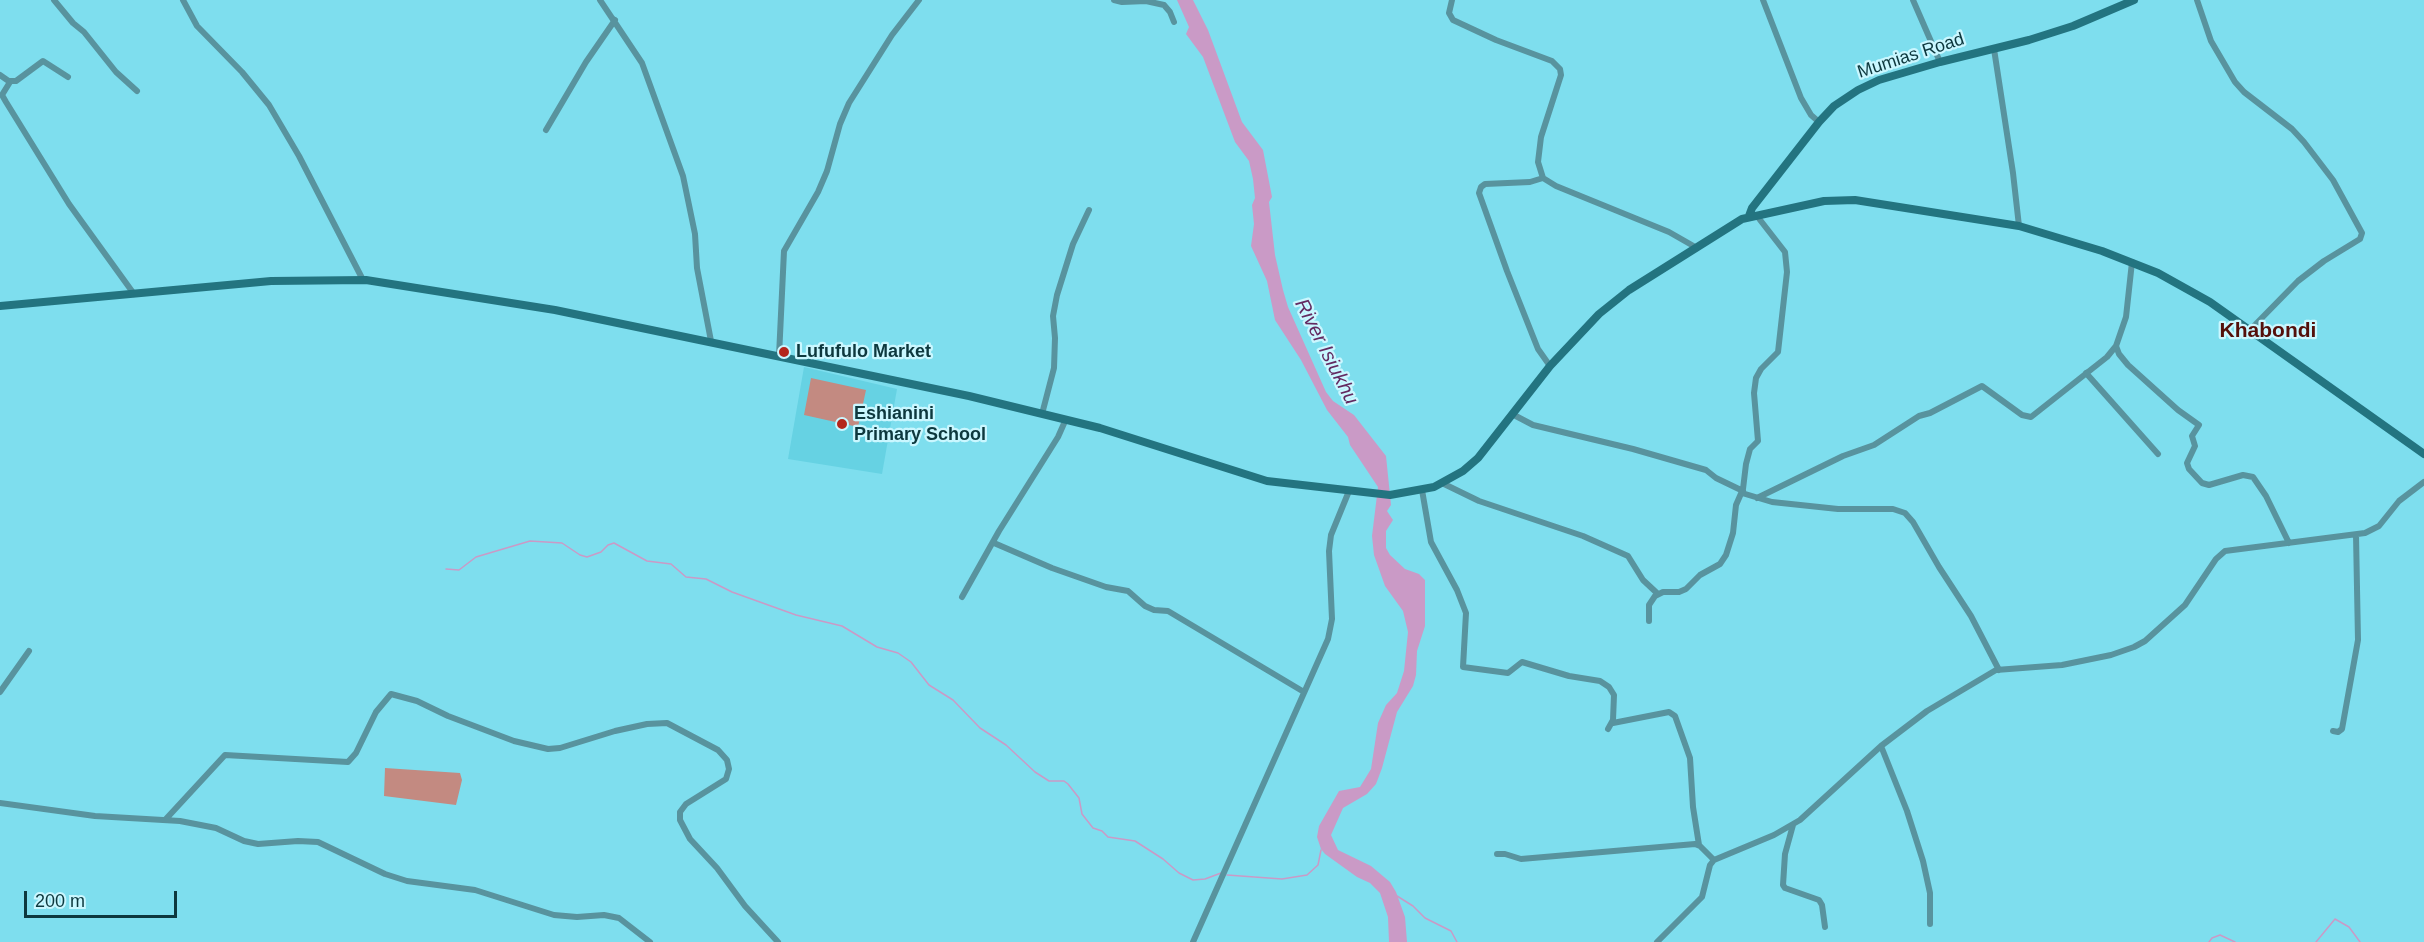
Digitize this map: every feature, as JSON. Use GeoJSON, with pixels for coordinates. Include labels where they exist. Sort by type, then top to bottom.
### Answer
{"type":"FeatureCollection","features":[{"type":"Feature","properties":{"kind":"street"},"geometry":{"type":"LineString","coordinates":[[54,0],[73,23],[84,32],[116,72],[137,91]]}},
{"type":"Feature","properties":{"kind":"street"},"geometry":{"type":"LineString","coordinates":[[183,0],[197,26],[242,72],[269,105],[299,156],[363,280]]}},
{"type":"Feature","properties":{"kind":"street"},"geometry":{"type":"LineString","coordinates":[[600,0],[642,63],[683,176],[711,341]]}},
{"type":"Feature","properties":{"kind":"street"},"geometry":{"type":"LineString","coordinates":[[606,8],[610,0]]}},
{"type":"Feature","properties":{"kind":"street"},"geometry":{"type":"LineString","coordinates":[[1114,0],[1142,1],[1164,6],[1170,12],[1174,22]]}},
{"type":"Feature","properties":{"kind":"street"},"geometry":{"type":"LineString","coordinates":[[1452,0],[1449,13],[1453,20],[1496,40],[1552,61],[1559,67],[1561,75],[1541,137],[1538,162],[1543,178],[1556,186],[1669,232],[1697,248]]}},
{"type":"Feature","properties":{"kind":"street"},"geometry":{"type":"LineString","coordinates":[[1763,0],[1801,98],[1811,115],[1819,122]]}},
{"type":"Feature","properties":{"kind":"street"},"geometry":{"type":"LineString","coordinates":[[1913,0],[1940,62]]}},
{"type":"Feature","properties":{"kind":"street","name":"Mumias Road"},"geometry":{"type":"LineString","coordinates":[[1753,216],[1752,208],[1819,122],[1834,106],[1858,90],[1879,80],[2073,26],[2134,0]]}},
{"type":"Feature","properties":{"kind":"street"},"geometry":{"type":"LineString","coordinates":[[2197,0],[2211,41],[2235,82],[2244,92],[2292,129],[2310,149],[2333,180],[2362,234],[2360,239],[2324,261],[2298,281],[2250,330]]}},
{"type":"Feature","properties":{"kind":"street"},"geometry":{"type":"LineString","coordinates":[[779,356],[784,251],[822,181],[833,155],[840,124],[849,104],[892,34],[917,1]]}},
{"type":"Feature","properties":{"kind":"street"},"geometry":{"type":"LineString","coordinates":[[546,130],[586,62],[615,20]]}},
{"type":"Feature","properties":{"kind":"street"},"geometry":{"type":"LineString","coordinates":[[1994,49],[2002,92],[2019,226]]}},
{"type":"Feature","properties":{"kind":"street"},"geometry":{"type":"LineString","coordinates":[[0,75],[10,81],[16,81],[43,61],[68,77]]}},
{"type":"Feature","properties":{"kind":"street"},"geometry":{"type":"LineString","coordinates":[[10,81],[2,95],[3,98],[69,204],[134,294]]}},
{"type":"Feature","properties":{"kind":"street"},"geometry":{"type":"LineString","coordinates":[[1543,178],[1530,182],[1485,184],[1479,193],[1534,339],[1542,357],[1550,366]]}},
{"type":"Feature","properties":{"kind":"street"},"geometry":{"type":"LineString","coordinates":[[0,306],[271,281],[363,280],[555,310],[711,341],[1066,419],[1267,481],[1390,495],[1422,490],[1443,483],[1472,463],[1550,366],[1610,304],[1697,248],[1753,216],[1824,201],[1855,200],[2019,226],[2132,262],[2188,288],[2424,454]]}},
{"type":"Feature","properties":{"kind":"street"},"geometry":{"type":"LineString","coordinates":[[1042,414],[1054,368],[1053,316],[1057,295],[1073,244],[1089,210]]}},
{"type":"Feature","properties":{"kind":"street"},"geometry":{"type":"LineString","coordinates":[[1649,621],[1649,605],[1658,594],[1682,591],[1700,575],[1722,561],[1728,552],[1736,505],[1742,492],[1750,449],[1758,440],[1756,378],[1761,369],[1778,352],[1787,272],[1785,252],[1753,216]]}},
{"type":"Feature","properties":{"kind":"street"},"geometry":{"type":"LineString","coordinates":[[1757,498],[1843,456],[1874,445],[1919,416],[1930,413],[1981,386],[2029,418],[2107,357],[2116,346],[2126,317],[2132,262]]}},
{"type":"Feature","properties":{"kind":"street"},"geometry":{"type":"LineString","coordinates":[[2116,346],[2128,365],[2199,425],[2192,436],[2195,446],[2187,462],[2189,469],[2202,483],[2209,485],[2243,475],[2253,477],[2266,496],[2289,543]]}},
{"type":"Feature","properties":{"kind":"street"},"geometry":{"type":"LineString","coordinates":[[2086,374],[2158,454]]}},
{"type":"Feature","properties":{"kind":"street"},"geometry":{"type":"LineString","coordinates":[[1512,414],[1533,425],[1633,449],[1706,470],[1742,492],[1772,502],[1838,509],[1893,509],[1905,513],[1913,522],[1934,560],[1971,616],[1999,670]]}},
{"type":"Feature","properties":{"kind":"street"},"geometry":{"type":"LineString","coordinates":[[962,597],[999,531],[1058,437],[1066,419]]}},
{"type":"Feature","properties":{"kind":"street"},"geometry":{"type":"LineString","coordinates":[[1656,942],[1698,902],[1704,892],[1710,865],[1714,860],[1793,824],[1914,719],[1999,670],[2028,670],[2062,665],[2111,655],[2134,647],[2145,641],[2185,605],[2222,553],[2249,547],[2356,535],[2377,528],[2396,504],[2424,482]]}},
{"type":"Feature","properties":{"kind":"street"},"geometry":{"type":"LineString","coordinates":[[1443,483],[1479,501],[1583,536],[1628,556],[1643,580],[1658,594]]}},
{"type":"Feature","properties":{"kind":"street"},"geometry":{"type":"LineString","coordinates":[[1422,490],[1431,542],[1457,590],[1466,613],[1463,667],[1508,673],[1519,663],[1529,663],[1569,676],[1600,681],[1614,694],[1612,723],[1608,729]]}},
{"type":"Feature","properties":{"kind":"street"},"geometry":{"type":"LineString","coordinates":[[1193,942],[1331,628],[1330,535],[1349,491]]}},
{"type":"Feature","properties":{"kind":"street"},"geometry":{"type":"LineString","coordinates":[[2333,731],[2338,732],[2343,729],[2358,640],[2356,535]]}},
{"type":"Feature","properties":{"kind":"street"},"geometry":{"type":"LineString","coordinates":[[994,543],[1052,568],[1106,587],[1128,591],[1145,606],[1154,610],[1168,611],[1304,692]]}},
{"type":"Feature","properties":{"kind":"street"},"geometry":{"type":"LineString","coordinates":[[0,692],[29,651]]}},
{"type":"Feature","properties":{"kind":"street"},"geometry":{"type":"LineString","coordinates":[[165,820],[225,755],[348,762],[356,753],[376,712],[392,694],[417,701],[457,720],[504,737],[548,749],[560,748],[627,728],[667,723],[718,750],[727,760],[729,769],[726,780],[686,804],[681,812],[681,820],[690,839],[778,942]]}},
{"type":"Feature","properties":{"kind":"street"},"geometry":{"type":"LineString","coordinates":[[1612,723],[1669,712],[1674,714],[1690,758],[1693,807],[1699,845],[1714,860]]}},
{"type":"Feature","properties":{"kind":"street"},"geometry":{"type":"LineString","coordinates":[[1881,746],[1907,811],[1923,861],[1930,893],[1930,924]]}},
{"type":"Feature","properties":{"kind":"street"},"geometry":{"type":"LineString","coordinates":[[0,803],[95,816],[165,820],[216,828],[244,841],[258,844],[318,842],[385,874],[407,881],[475,890],[554,915],[578,917],[604,915],[619,918],[650,942]]}},
{"type":"Feature","properties":{"kind":"street"},"geometry":{"type":"LineString","coordinates":[[1793,824],[1785,854],[1782,883],[1785,888],[1819,900],[1822,905],[1824,927]]}},
{"type":"Feature","properties":{"kind":"street"},"geometry":{"type":"LineString","coordinates":[[1497,854],[1521,859],[1676,845],[1699,845]]}},
{"type":"Feature","properties":{"kind":"shaded area"},"geometry":{"type":"Polygon","coordinates":[[[1177,0],[1193,0],[1208,30],[1242,122],[1263,150],[1272,197],[1269,202],[1275,255],[1283,290],[1288,307],[1326,392],[1333,401],[1354,415],[1386,456],[1391,505],[1387,511],[1393,520],[1386,531],[1386,548],[1405,569],[1419,574],[1425,580],[1425,626],[1417,651],[1413,686],[1397,712],[1376,784],[1367,794],[1343,808],[1331,835],[1338,850],[1371,866],[1390,882],[1405,917],[1407,942],[1389,942],[1388,917],[1380,893],[1370,883],[1357,877],[1325,854],[1317,837],[1319,826],[1339,791],[1360,787],[1371,769],[1378,723],[1386,705],[1397,693],[1404,671],[1408,632],[1403,611],[1385,586],[1374,555],[1372,536],[1378,487],[1350,445],[1348,437],[1327,410],[1301,360],[1275,320],[1267,281],[1251,246],[1254,224],[1252,205],[1255,198],[1249,161],[1235,142],[1203,57],[1186,34],[1189,27],[1177,0]]]}},
{"type":"Feature","properties":{"kind":"shaded area","name":"Eshianini Primary School"},"geometry":{"type":"Polygon","coordinates":[[[804,367],[897,389],[882,474],[788,459],[804,367]]]}},
{"type":"Feature","properties":{"kind":"shaded area"},"geometry":{"type":"Polygon","coordinates":[[[811,378],[866,390],[858,427],[804,415],[811,378]]]}},
{"type":"Feature","properties":{"kind":"shaded area"},"geometry":{"type":"Polygon","coordinates":[[[385,768],[460,773],[462,780],[456,805],[384,796],[385,768]]]}},
{"type":"Feature","properties":{"kind":"waterway"},"geometry":{"type":"LineString","coordinates":[[446,569],[459,570],[476,557],[530,541],[562,543],[587,557],[601,552],[614,543],[647,561],[671,564],[686,577],[706,579],[732,592],[796,615],[842,626],[877,647],[898,653],[911,662],[929,685],[953,700],[980,728],[1006,745],[1035,772],[1049,781],[1064,781],[1068,784],[1079,798],[1082,814],[1093,828],[1102,831],[1108,837],[1135,841],[1163,859],[1179,873],[1193,880],[1205,879],[1221,873]]}},
{"type":"Feature","properties":{"kind":"waterway"},"geometry":{"type":"LineString","coordinates":[[1227,875],[1282,879],[1307,875],[1318,865],[1321,850]]}},
{"type":"Feature","properties":{"kind":"waterway"},"geometry":{"type":"LineString","coordinates":[[1397,896],[1413,906],[1425,918],[1451,931],[1457,942]]}},
{"type":"Feature","properties":{"kind":"waterway"},"geometry":{"type":"LineString","coordinates":[[2316,942],[2335,919],[2349,927],[2360,942]]}},
{"type":"Feature","properties":{"kind":"waterway"},"geometry":{"type":"LineString","coordinates":[[2209,942],[2220,935],[2235,942]]}},
{"type":"Feature","properties":{"kind":"place","name":"Lufufulo Market"},"geometry":{"type":"Point","coordinates":[784,352]}},
{"type":"Feature","properties":{"kind":"place","name":"Eshianini Primary School"},"geometry":{"type":"Point","coordinates":[842,424]}},
{"type":"Feature","properties":{"kind":"district","name":"Khabondi"},"geometry":{"type":"Point","coordinates":[2268,331]}},
{"type":"Feature","properties":{"kind":"water label","name":"River Isiukhu"},"geometry":{"type":"Point","coordinates":[1326,352]}}]}
